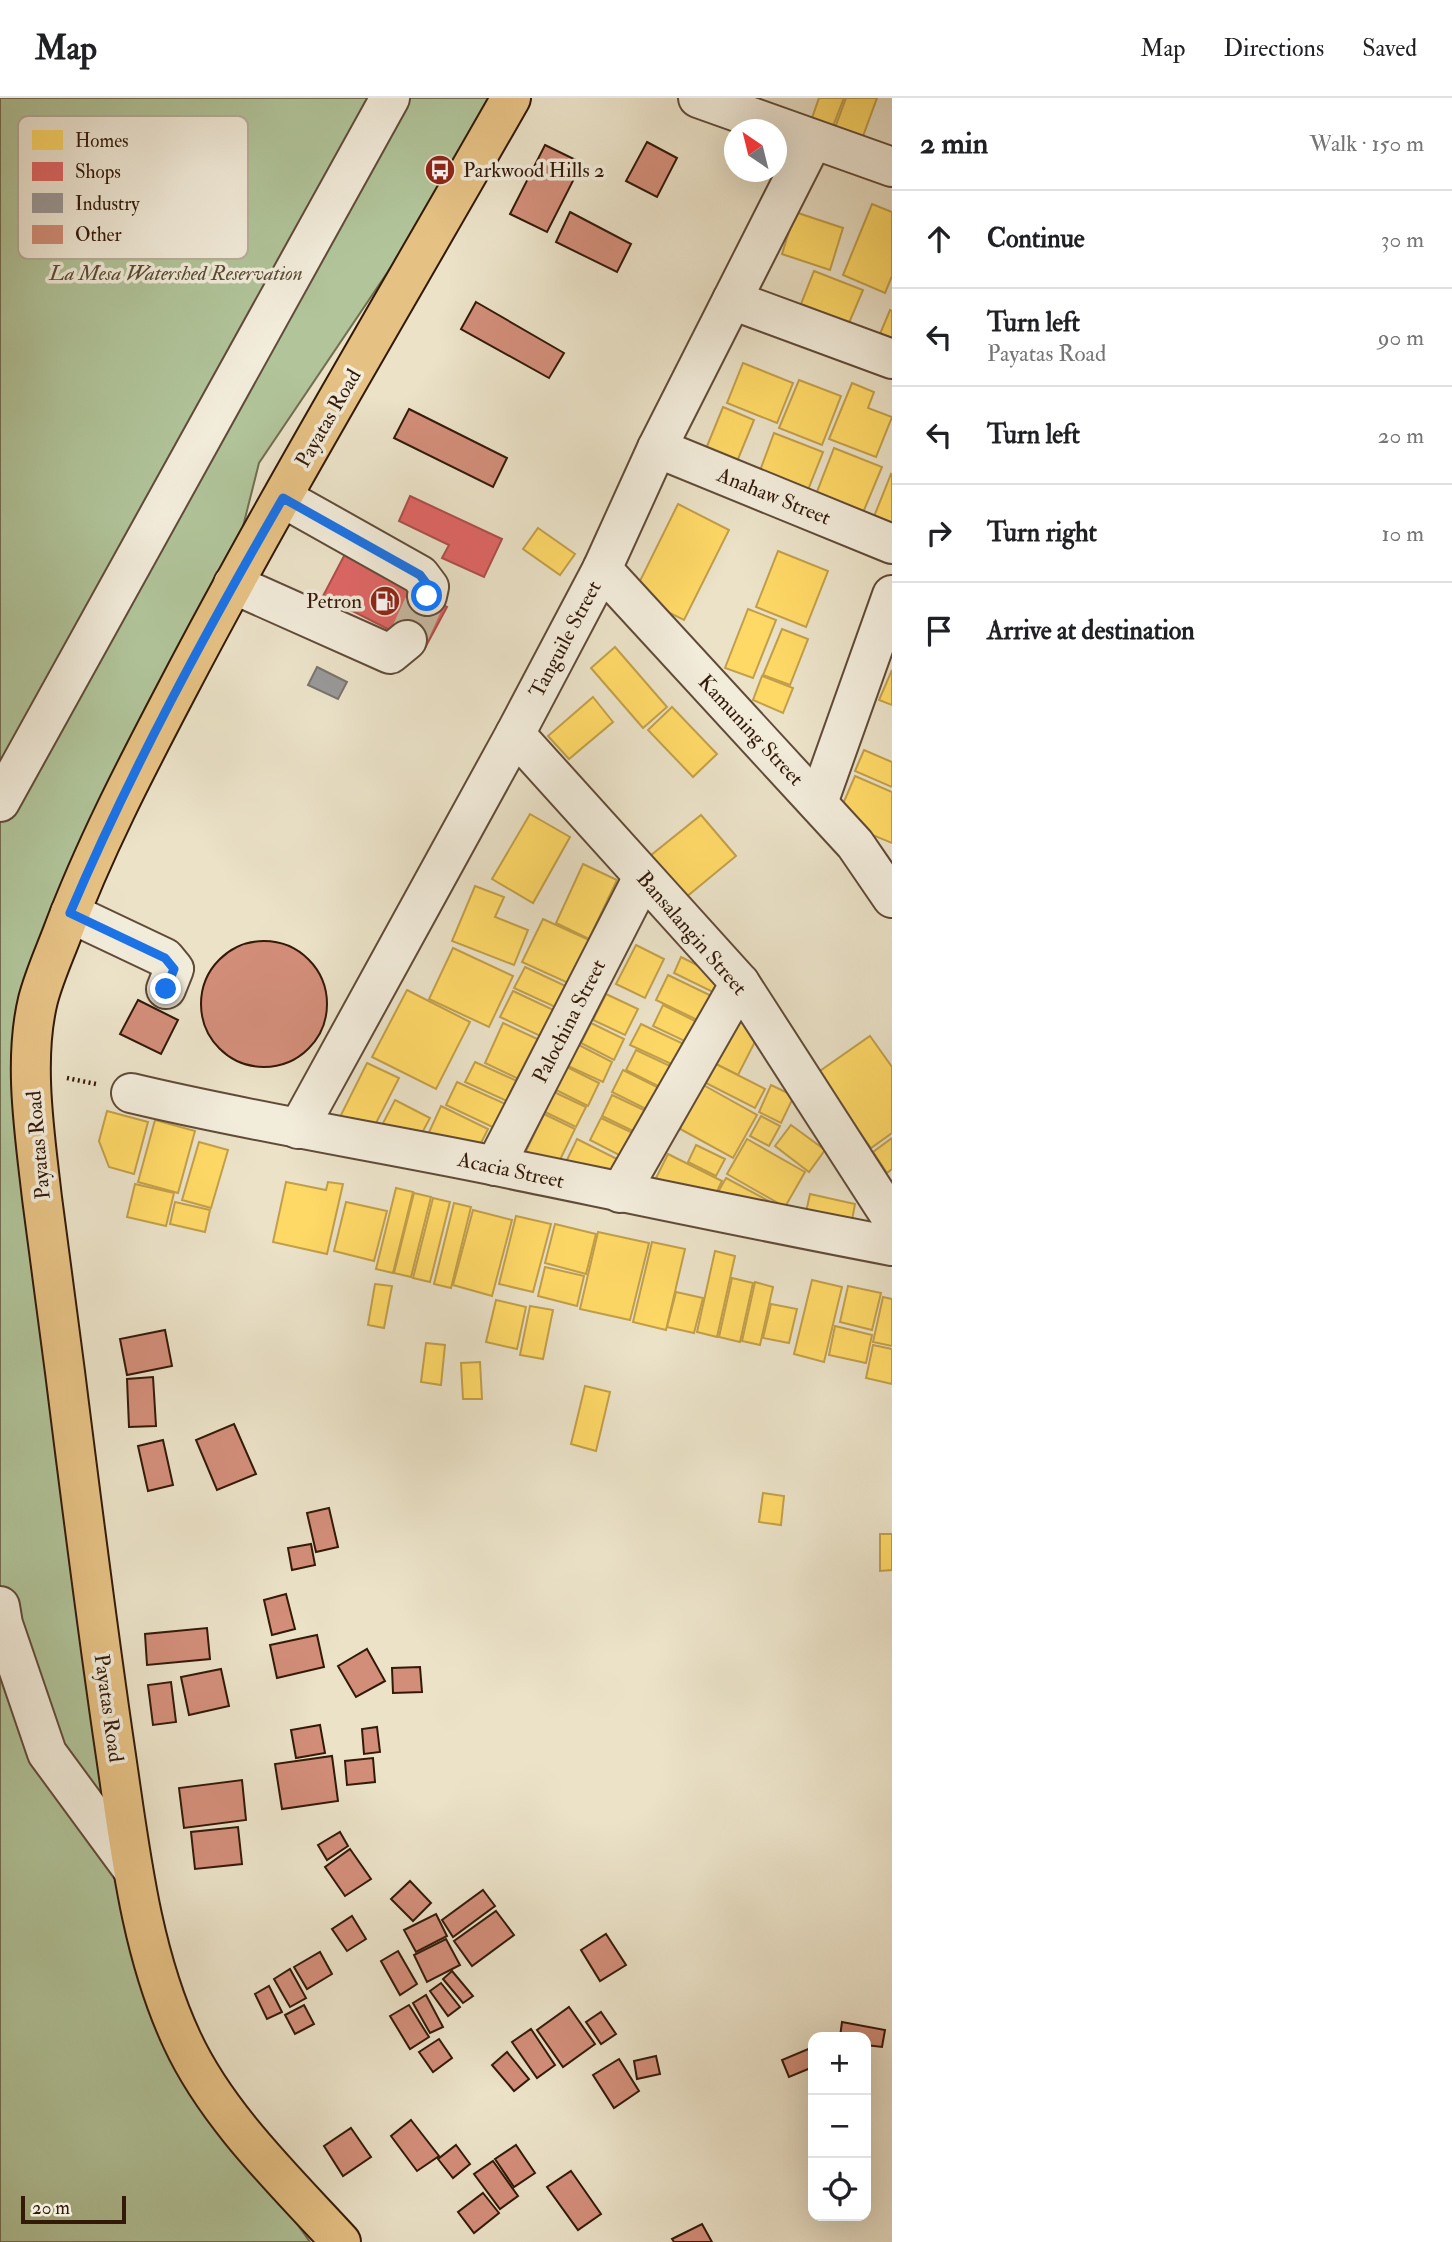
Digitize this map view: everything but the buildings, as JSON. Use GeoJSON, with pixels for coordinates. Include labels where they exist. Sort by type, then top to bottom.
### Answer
{"type":"FeatureCollection","features":[{"type":"Feature","properties":{"kind":"main road","name":"Payatas Road"},"geometry":{"type":"LineString","coordinates":[[341,2242],[235,2123],[204,2082],[183,2044],[168,2007],[150,1946],[133,1870],[96,1618],[37,1157],[32,1036],[38,998],[70,913],[133,773],[233,584],[512,98]]}},
{"type":"Feature","properties":{"kind":"street"},"geometry":{"type":"LineString","coordinates":[[0,802],[390,98]]}},
{"type":"Feature","properties":{"kind":"street"},"geometry":{"type":"LineString","coordinates":[[698,98],[892,167]]}},
{"type":"Feature","properties":{"kind":"street","name":"Tanguile Street"},"geometry":{"type":"LineString","coordinates":[[298,1129],[515,734],[602,569],[657,448],[813,139]]}},
{"type":"Feature","properties":{"kind":"street"},"geometry":{"type":"LineString","coordinates":[[732,300],[892,359]]}},
{"type":"Feature","properties":{"kind":"street","name":"Anahaw Street"},"geometry":{"type":"LineString","coordinates":[[657,448],[892,544]]}},
{"type":"Feature","properties":{"kind":"street"},"geometry":{"type":"LineString","coordinates":[[283,498],[420,575],[429,587],[427,596]]}},
{"type":"Feature","properties":{"kind":"street","name":"Kamuning Street"},"geometry":{"type":"LineString","coordinates":[[602,569],[855,844],[892,898]]}},
{"type":"Feature","properties":{"kind":"street"},"geometry":{"type":"LineString","coordinates":[[233,584],[390,654],[407,640]]}},
{"type":"Feature","properties":{"kind":"street"},"geometry":{"type":"LineString","coordinates":[[818,803],[892,595]]}},
{"type":"Feature","properties":{"kind":"street","name":"Bansalangin Street"},"geometry":{"type":"LineString","coordinates":[[515,734],[740,983],[892,1219]]}},
{"type":"Feature","properties":{"kind":"street","name":"Palochina Street"},"geometry":{"type":"LineString","coordinates":[[495,1166],[643,877]]}},
{"type":"Feature","properties":{"kind":"street"},"geometry":{"type":"LineString","coordinates":[[70,913],[165,958],[174,969],[166,989]]}},
{"type":"Feature","properties":{"kind":"street"},"geometry":{"type":"LineString","coordinates":[[620,1193],[675,1101],[740,983]]}},
{"type":"Feature","properties":{"kind":"street","name":"Acacia Street"},"geometry":{"type":"LineString","coordinates":[[131,1093],[298,1129],[892,1247]]}},
{"type":"Feature","properties":{"kind":"street"},"geometry":{"type":"LineString","coordinates":[[0,1606],[3,1624],[47,1753],[133,1870]]}},
{"type":"Feature","properties":{"kind":"path"},"geometry":{"type":"LineString","coordinates":[[32,1070],[131,1093]]}},
{"type":"Feature","properties":{"kind":"green space","name":"La Mesa Watershed Reservation"},"geometry":{"type":"Polygon","coordinates":[[[0,98],[505,98],[259,463],[225,598],[38,998],[141,1917],[271,2187],[310,2242],[0,2242],[0,98]]]}},
{"type":"Feature","properties":{"kind":"tunnel"},"geometry":{"type":"LineString","coordinates":[[407,640],[427,596]]}},
{"type":"Feature","properties":{"kind":"place","name":"Parkwood Hills 2"},"geometry":{"type":"Point","coordinates":[440,170]}},
{"type":"Feature","properties":{"kind":"place","name":"Petron"},"geometry":{"type":"Point","coordinates":[385,601]}},
{"type":"Feature","properties":{"kind":"route"},"geometry":{"type":"LineString","coordinates":[[166,989],[174,969],[165,958],[70,913],[133,773],[225,598],[283,498],[420,575],[429,587],[427,596]]}}]}
